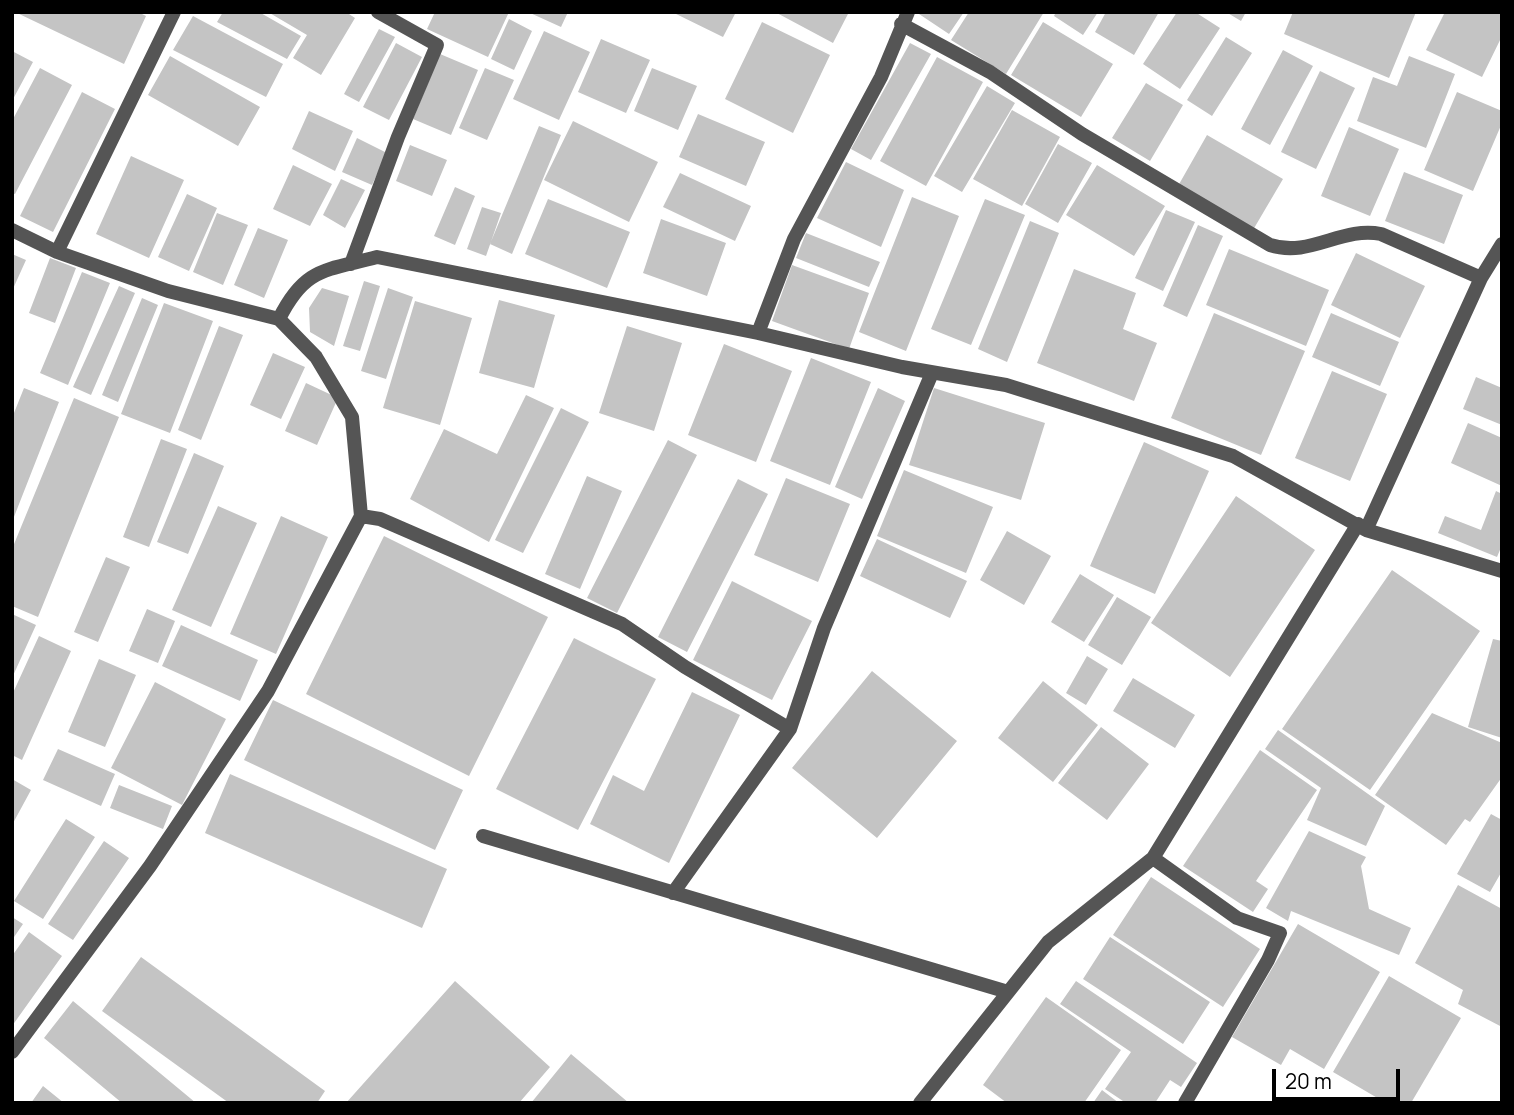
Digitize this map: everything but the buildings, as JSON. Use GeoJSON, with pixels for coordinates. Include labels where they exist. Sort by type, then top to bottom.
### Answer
{"type":"FeatureCollection","features":[{"type":"Feature","properties":{"kind":"street"},"geometry":{"type":"LineString","coordinates":[[57,252],[174,12]]}},
{"type":"Feature","properties":{"kind":"street"},"geometry":{"type":"LineString","coordinates":[[351,264],[398,136],[437,45],[378,12]]}},
{"type":"Feature","properties":{"kind":"street"},"geometry":{"type":"LineString","coordinates":[[758,333],[794,239],[881,76],[904,18],[1082,134],[1270,244],[1285,249],[1302,249],[1354,233],[1381,234],[1481,278]]}},
{"type":"Feature","properties":{"kind":"street"},"geometry":{"type":"LineString","coordinates":[[12,230],[57,252],[168,291],[279,319],[316,357],[352,417],[361,516],[268,691],[150,866],[12,1052]]}},
{"type":"Feature","properties":{"kind":"street"},"geometry":{"type":"LineString","coordinates":[[920,1103],[1048,942],[1153,858],[1362,527],[1481,278],[1502,244]]}},
{"type":"Feature","properties":{"kind":"street"},"geometry":{"type":"LineString","coordinates":[[279,319],[292,292],[317,271],[377,257],[758,333],[932,373],[1006,386],[1233,456],[1362,527],[1502,571]]}},
{"type":"Feature","properties":{"kind":"street"},"geometry":{"type":"LineString","coordinates":[[673,893],[790,729],[824,628],[932,373]]}},
{"type":"Feature","properties":{"kind":"street"},"geometry":{"type":"LineString","coordinates":[[361,516],[380,519],[622,624],[685,667],[790,729]]}},
{"type":"Feature","properties":{"kind":"street"},"geometry":{"type":"LineString","coordinates":[[483,836],[1008,992]]}},
{"type":"Feature","properties":{"kind":"street"},"geometry":{"type":"LineString","coordinates":[[1153,858],[1237,918],[1280,933],[1268,960],[1185,1103]]}}]}
